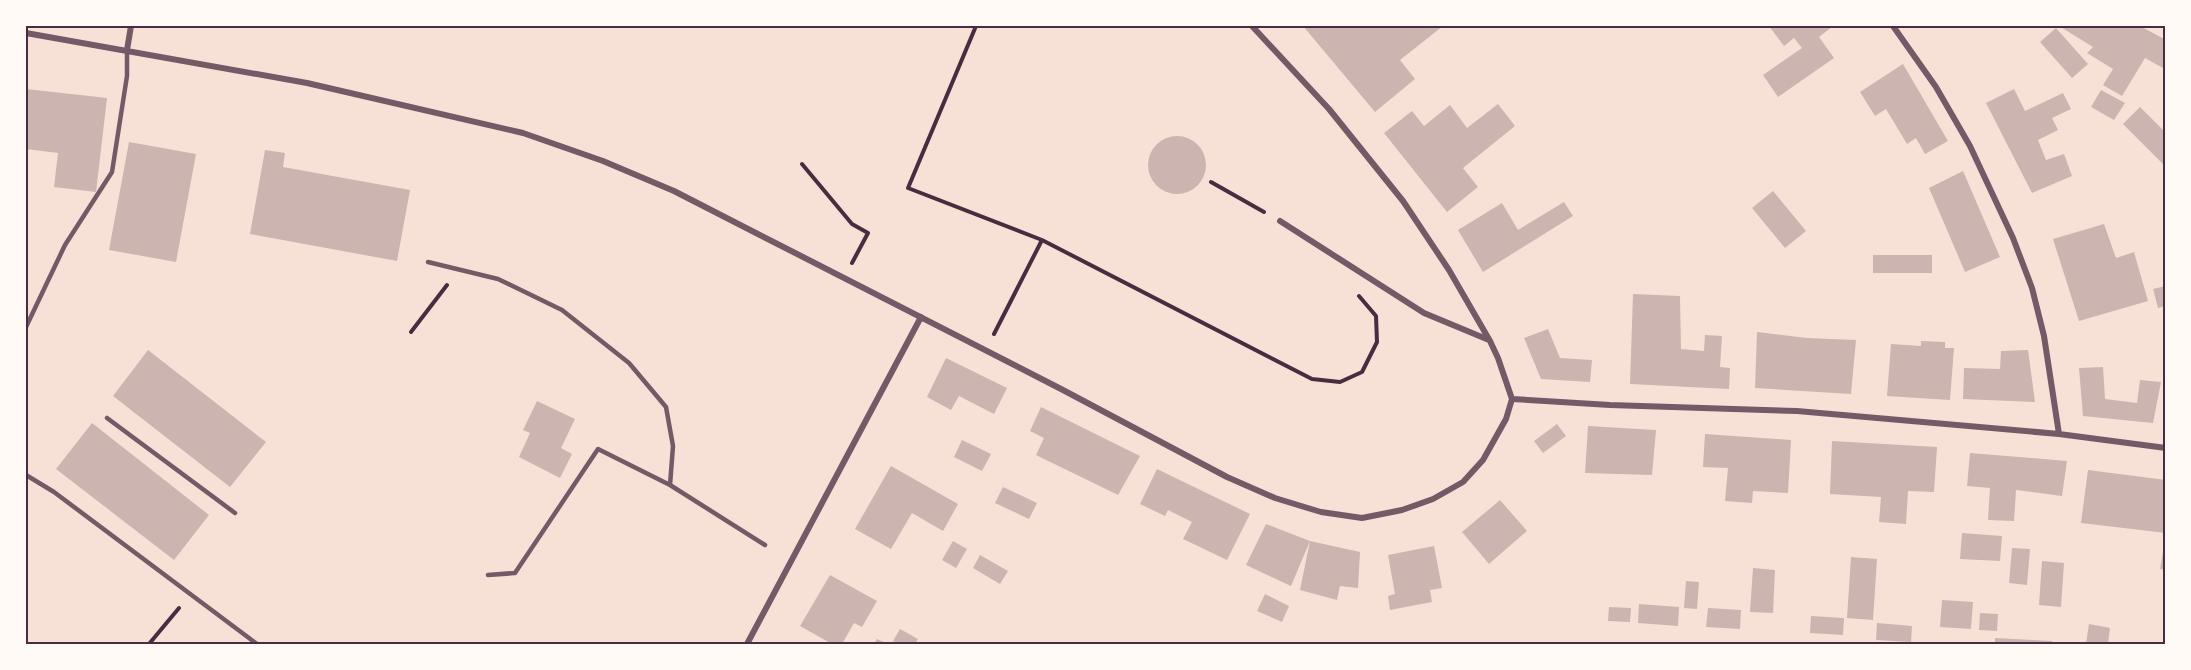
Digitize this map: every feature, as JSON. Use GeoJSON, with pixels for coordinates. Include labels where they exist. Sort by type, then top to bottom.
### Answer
{"type":"FeatureCollection","features":[{"type":"Feature","properties":{"kind":"street"},"geometry":{"type":"LineString","coordinates":[[127,50],[131,26]]}},
{"type":"Feature","properties":{"kind":"street"},"geometry":{"type":"LineString","coordinates":[[26,33],[307,82],[523,133],[603,161],[674,191],[1227,477],[1275,498],[1321,513],[1362,518],[1402,510],[1433,500],[1462,482],[1483,460],[1506,419],[1512,399],[1498,358],[1449,270],[1403,201],[1329,109],[1252,26]]}},
{"type":"Feature","properties":{"kind":"street"},"geometry":{"type":"LineString","coordinates":[[1893,26],[1936,87],[1970,146],[2013,238],[2032,288],[2044,336],[2059,434]]}},
{"type":"Feature","properties":{"kind":"street"},"geometry":{"type":"LineString","coordinates":[[1280,221],[1424,313],[1490,340]]}},
{"type":"Feature","properties":{"kind":"street"},"geometry":{"type":"LineString","coordinates":[[747,645],[921,317]]}},
{"type":"Feature","properties":{"kind":"street"},"geometry":{"type":"LineString","coordinates":[[1512,399],[1610,405],[1797,411],[2059,434],[2166,448]]}},
{"type":"Feature","properties":{"kind":"lane"},"geometry":{"type":"LineString","coordinates":[[26,327],[65,245],[112,172],[127,76],[127,50]]}},
{"type":"Feature","properties":{"kind":"lane"},"geometry":{"type":"LineString","coordinates":[[428,262],[498,279],[562,310],[629,363],[666,407],[673,446],[670,485]]}},
{"type":"Feature","properties":{"kind":"lane"},"geometry":{"type":"LineString","coordinates":[[107,418],[235,513]]}},
{"type":"Feature","properties":{"kind":"lane"},"geometry":{"type":"LineString","coordinates":[[488,575],[515,573],[598,449],[670,485],[765,545]]}},
{"type":"Feature","properties":{"kind":"lane"},"geometry":{"type":"LineString","coordinates":[[26,475],[54,492],[257,645]]}},
{"type":"Feature","properties":{"kind":"path"},"geometry":{"type":"LineString","coordinates":[[976,26],[908,188],[1042,240],[1312,379],[1340,382],[1362,372],[1377,342],[1376,316]]}},
{"type":"Feature","properties":{"kind":"path"},"geometry":{"type":"LineString","coordinates":[[802,164],[852,224],[868,233],[861,247]]}},
{"type":"Feature","properties":{"kind":"path"},"geometry":{"type":"LineString","coordinates":[[984,350],[1042,240]]}},
{"type":"Feature","properties":{"kind":"path"},"geometry":{"type":"LineString","coordinates":[[411,332],[458,269]]}},
{"type":"Feature","properties":{"kind":"path"},"geometry":{"type":"LineString","coordinates":[[149,645],[190,594]]}},
{"type":"Feature","properties":{"kind":"building"},"geometry":{"type":"Polygon","coordinates":[[[1303,26],[1443,26],[1400,60],[1415,79],[1375,112],[1303,26]]]}},
{"type":"Feature","properties":{"kind":"building"},"geometry":{"type":"Polygon","coordinates":[[[1769,26],[1833,26],[1819,37],[1834,58],[1778,97],[1763,75],[1802,48],[1794,38],[1784,46],[1769,26]]]}},
{"type":"Feature","properties":{"kind":"building"},"geometry":{"type":"Polygon","coordinates":[[[2059,26],[2140,26],[2166,40],[2166,64],[2163,68],[2145,58],[2122,96],[2103,85],[2113,69],[2087,53],[2093,47],[2059,26]]]}},
{"type":"Feature","properties":{"kind":"building"},"geometry":{"type":"Polygon","coordinates":[[[2056,28],[2088,64],[2072,78],[2040,42],[2056,28]]]}},
{"type":"Feature","properties":{"kind":"building"},"geometry":{"type":"Polygon","coordinates":[[[1903,64],[1948,141],[1925,154],[1916,138],[1907,144],[1886,109],[1875,116],[1860,92],[1903,64]]]}},
{"type":"Feature","properties":{"kind":"building"},"geometry":{"type":"Polygon","coordinates":[[[26,89],[107,98],[96,192],[54,187],[58,153],[26,149],[26,89]]]}},
{"type":"Feature","properties":{"kind":"building"},"geometry":{"type":"Polygon","coordinates":[[[2014,89],[2025,111],[2063,93],[2071,109],[2052,118],[2058,130],[2038,140],[2046,160],[2064,154],[2072,176],[2032,193],[1986,103],[2014,89]]]}},
{"type":"Feature","properties":{"kind":"building"},"geometry":{"type":"Polygon","coordinates":[[[2101,90],[2125,103],[2114,120],[2091,107],[2101,90]]]}},
{"type":"Feature","properties":{"kind":"building"},"geometry":{"type":"Polygon","coordinates":[[[1498,104],[1515,126],[1463,168],[1478,187],[1447,212],[1384,133],[1412,111],[1424,126],[1450,105],[1467,128],[1498,104]]]}},
{"type":"Feature","properties":{"kind":"building"},"geometry":{"type":"Polygon","coordinates":[[[2140,107],[2166,133],[2166,167],[2123,124],[2140,107]]]}},
{"type":"Feature","properties":{"kind":"building"},"geometry":{"type":"Polygon","coordinates":[[[1171,136],[1183,136],[1198,144],[1206,159],[1206,171],[1198,186],[1183,194],[1171,194],[1156,186],[1148,171],[1148,159],[1156,144],[1171,136]]]}},
{"type":"Feature","properties":{"kind":"building"},"geometry":{"type":"Polygon","coordinates":[[[129,142],[196,154],[176,262],[109,250],[129,142]]]}},
{"type":"Feature","properties":{"kind":"building"},"geometry":{"type":"Polygon","coordinates":[[[265,150],[285,153],[283,167],[410,190],[397,261],[250,234],[265,150]]]}},
{"type":"Feature","properties":{"kind":"building"},"geometry":{"type":"Polygon","coordinates":[[[1963,171],[2000,257],[1965,272],[1929,188],[1963,171]]]}},
{"type":"Feature","properties":{"kind":"building"},"geometry":{"type":"Polygon","coordinates":[[[1773,191],[1806,231],[1785,248],[1752,208],[1773,191]]]}},
{"type":"Feature","properties":{"kind":"building"},"geometry":{"type":"Polygon","coordinates":[[[1564,202],[1573,216],[1483,272],[1458,230],[1502,203],[1518,230],[1564,202]]]}},
{"type":"Feature","properties":{"kind":"building"},"geometry":{"type":"Polygon","coordinates":[[[2104,224],[2116,258],[2134,252],[2148,301],[2079,321],[2053,239],[2104,224]]]}},
{"type":"Feature","properties":{"kind":"building"},"geometry":{"type":"Polygon","coordinates":[[[1873,255],[1932,255],[1932,273],[1873,273],[1873,255]]]}},
{"type":"Feature","properties":{"kind":"building"},"geometry":{"type":"Polygon","coordinates":[[[2166,286],[2166,306],[2158,308],[2153,289],[2166,286]]]}},
{"type":"Feature","properties":{"kind":"building"},"geometry":{"type":"Polygon","coordinates":[[[1633,294],[1680,296],[1681,349],[1704,351],[1705,335],[1722,336],[1720,367],[1730,368],[1729,389],[1630,384],[1633,294]]]}},
{"type":"Feature","properties":{"kind":"building"},"geometry":{"type":"Polygon","coordinates":[[[1548,329],[1560,358],[1592,360],[1590,382],[1541,379],[1524,338],[1548,329]]]}},
{"type":"Feature","properties":{"kind":"building"},"geometry":{"type":"Polygon","coordinates":[[[1757,332],[1807,338],[1856,340],[1851,394],[1755,388],[1757,332]]]}},
{"type":"Feature","properties":{"kind":"building"},"geometry":{"type":"Polygon","coordinates":[[[1921,341],[1945,342],[1945,348],[1954,348],[1950,400],[1887,396],[1891,344],[1921,346],[1921,341]]]}},
{"type":"Feature","properties":{"kind":"building"},"geometry":{"type":"Polygon","coordinates":[[[148,350],[266,442],[230,487],[113,396],[148,350]]]}},
{"type":"Feature","properties":{"kind":"building"},"geometry":{"type":"Polygon","coordinates":[[[2028,350],[2035,402],[1963,399],[1964,368],[2000,369],[2001,351],[2028,350]]]}},
{"type":"Feature","properties":{"kind":"building"},"geometry":{"type":"Polygon","coordinates":[[[946,358],[1007,388],[994,414],[959,396],[951,410],[927,397],[946,358]]]}},
{"type":"Feature","properties":{"kind":"building"},"geometry":{"type":"Polygon","coordinates":[[[2103,367],[2105,399],[2137,403],[2140,380],[2161,382],[2153,423],[2083,416],[2079,368],[2103,367]]]}},
{"type":"Feature","properties":{"kind":"building"},"geometry":{"type":"Polygon","coordinates":[[[537,401],[575,419],[561,448],[572,454],[560,478],[519,457],[530,433],[523,430],[537,401]]]}},
{"type":"Feature","properties":{"kind":"building"},"geometry":{"type":"Polygon","coordinates":[[[1041,407],[1140,456],[1118,495],[1036,455],[1044,438],[1030,431],[1041,407]]]}},
{"type":"Feature","properties":{"kind":"building"},"geometry":{"type":"Polygon","coordinates":[[[92,423],[209,515],[174,560],[56,469],[92,423]]]}},
{"type":"Feature","properties":{"kind":"building"},"geometry":{"type":"Polygon","coordinates":[[[1557,424],[1566,436],[1543,453],[1534,441],[1557,424]]]}},
{"type":"Feature","properties":{"kind":"building"},"geometry":{"type":"Polygon","coordinates":[[[1588,426],[1656,430],[1652,475],[1585,473],[1588,426]]]}},
{"type":"Feature","properties":{"kind":"building"},"geometry":{"type":"Polygon","coordinates":[[[1705,434],[1791,440],[1788,493],[1753,491],[1752,503],[1725,501],[1728,468],[1703,467],[1705,434]]]}},
{"type":"Feature","properties":{"kind":"building"},"geometry":{"type":"Polygon","coordinates":[[[962,440],[991,454],[982,471],[954,457],[962,440]]]}},
{"type":"Feature","properties":{"kind":"building"},"geometry":{"type":"Polygon","coordinates":[[[1832,441],[1937,447],[1934,492],[1908,491],[1906,524],[1879,522],[1881,497],[1830,494],[1832,441]]]}},
{"type":"Feature","properties":{"kind":"building"},"geometry":{"type":"Polygon","coordinates":[[[1970,453],[2067,461],[2062,496],[2016,490],[2014,521],[1988,520],[1990,488],[1967,486],[1970,453]]]}},
{"type":"Feature","properties":{"kind":"building"},"geometry":{"type":"Polygon","coordinates":[[[891,466],[958,504],[943,531],[912,513],[891,549],[855,529],[891,466]]]}},
{"type":"Feature","properties":{"kind":"building"},"geometry":{"type":"Polygon","coordinates":[[[1157,469],[1250,514],[1227,560],[1183,539],[1192,522],[1168,510],[1165,516],[1140,504],[1157,469]]]}},
{"type":"Feature","properties":{"kind":"building"},"geometry":{"type":"Polygon","coordinates":[[[2088,470],[2166,480],[2166,533],[2081,523],[2088,470]]]}},
{"type":"Feature","properties":{"kind":"building"},"geometry":{"type":"Polygon","coordinates":[[[1003,487],[1037,503],[1029,519],[995,503],[1003,487]]]}},
{"type":"Feature","properties":{"kind":"building"},"geometry":{"type":"Polygon","coordinates":[[[1500,500],[1527,531],[1489,564],[1462,532],[1500,500]]]}},
{"type":"Feature","properties":{"kind":"building"},"geometry":{"type":"Polygon","coordinates":[[[1266,524],[1310,541],[1291,586],[1246,565],[1266,524]]]}},
{"type":"Feature","properties":{"kind":"building"},"geometry":{"type":"Polygon","coordinates":[[[1962,533],[2002,536],[2000,561],[1960,559],[1962,533]]]}},
{"type":"Feature","properties":{"kind":"building"},"geometry":{"type":"Polygon","coordinates":[[[953,541],[967,549],[956,568],[942,560],[953,541]]]}},
{"type":"Feature","properties":{"kind":"building"},"geometry":{"type":"Polygon","coordinates":[[[1310,541],[1360,552],[1358,588],[1340,586],[1337,600],[1300,590],[1310,541]]]}},
{"type":"Feature","properties":{"kind":"building"},"geometry":{"type":"Polygon","coordinates":[[[1434,546],[1442,588],[1430,590],[1432,602],[1390,610],[1388,596],[1395,594],[1388,555],[1434,546]]]}},
{"type":"Feature","properties":{"kind":"building"},"geometry":{"type":"Polygon","coordinates":[[[2164,546],[2166,546],[2166,570],[2160,569],[2164,546]]]}},
{"type":"Feature","properties":{"kind":"building"},"geometry":{"type":"Polygon","coordinates":[[[2012,548],[2030,549],[2027,585],[2009,583],[2012,548]]]}},
{"type":"Feature","properties":{"kind":"building"},"geometry":{"type":"Polygon","coordinates":[[[980,555],[1008,571],[1000,584],[973,568],[980,555]]]}},
{"type":"Feature","properties":{"kind":"building"},"geometry":{"type":"Polygon","coordinates":[[[1851,557],[1877,559],[1873,620],[1847,618],[1851,557]]]}},
{"type":"Feature","properties":{"kind":"building"},"geometry":{"type":"Polygon","coordinates":[[[2042,561],[2064,563],[2061,607],[2039,605],[2042,561]]]}},
{"type":"Feature","properties":{"kind":"building"},"geometry":{"type":"Polygon","coordinates":[[[1753,568],[1775,570],[1773,613],[1750,612],[1753,568]]]}},
{"type":"Feature","properties":{"kind":"building"},"geometry":{"type":"Polygon","coordinates":[[[830,575],[877,601],[862,627],[854,623],[842,644],[832,644],[800,626],[830,575]]]}},
{"type":"Feature","properties":{"kind":"building"},"geometry":{"type":"Polygon","coordinates":[[[1686,581],[1699,582],[1697,609],[1684,608],[1686,581]]]}},
{"type":"Feature","properties":{"kind":"building"},"geometry":{"type":"Polygon","coordinates":[[[1265,594],[1289,606],[1282,622],[1257,611],[1265,594]]]}},
{"type":"Feature","properties":{"kind":"building"},"geometry":{"type":"Polygon","coordinates":[[[1942,600],[1973,602],[1971,629],[1940,627],[1942,600]]]}},
{"type":"Feature","properties":{"kind":"building"},"geometry":{"type":"Polygon","coordinates":[[[1639,604],[1679,607],[1678,626],[1638,623],[1639,604]]]}},
{"type":"Feature","properties":{"kind":"building"},"geometry":{"type":"Polygon","coordinates":[[[1609,607],[1631,608],[1630,622],[1608,621],[1609,607]]]}},
{"type":"Feature","properties":{"kind":"building"},"geometry":{"type":"Polygon","coordinates":[[[1708,608],[1741,610],[1740,629],[1706,627],[1708,608]]]}},
{"type":"Feature","properties":{"kind":"building"},"geometry":{"type":"Polygon","coordinates":[[[1980,613],[1998,614],[1997,631],[1979,630],[1980,613]]]}},
{"type":"Feature","properties":{"kind":"building"},"geometry":{"type":"Polygon","coordinates":[[[1811,616],[1844,618],[1843,635],[1810,633],[1811,616]]]}},
{"type":"Feature","properties":{"kind":"building"},"geometry":{"type":"Polygon","coordinates":[[[1877,623],[1912,626],[1911,642],[1876,640],[1877,623]]]}},
{"type":"Feature","properties":{"kind":"building"},"geometry":{"type":"Polygon","coordinates":[[[2089,624],[2110,628],[2108,644],[2086,644],[2089,624]]]}},
{"type":"Feature","properties":{"kind":"building"},"geometry":{"type":"Polygon","coordinates":[[[900,629],[918,639],[915,644],[900,644],[893,641],[900,629]]]}},
{"type":"Feature","properties":{"kind":"building"},"geometry":{"type":"Polygon","coordinates":[[[1995,638],[2052,641],[2052,644],[1995,644],[1995,638]]]}},
{"type":"Feature","properties":{"kind":"building"},"geometry":{"type":"Polygon","coordinates":[[[877,639],[888,644],[874,644],[877,639]]]}}]}
